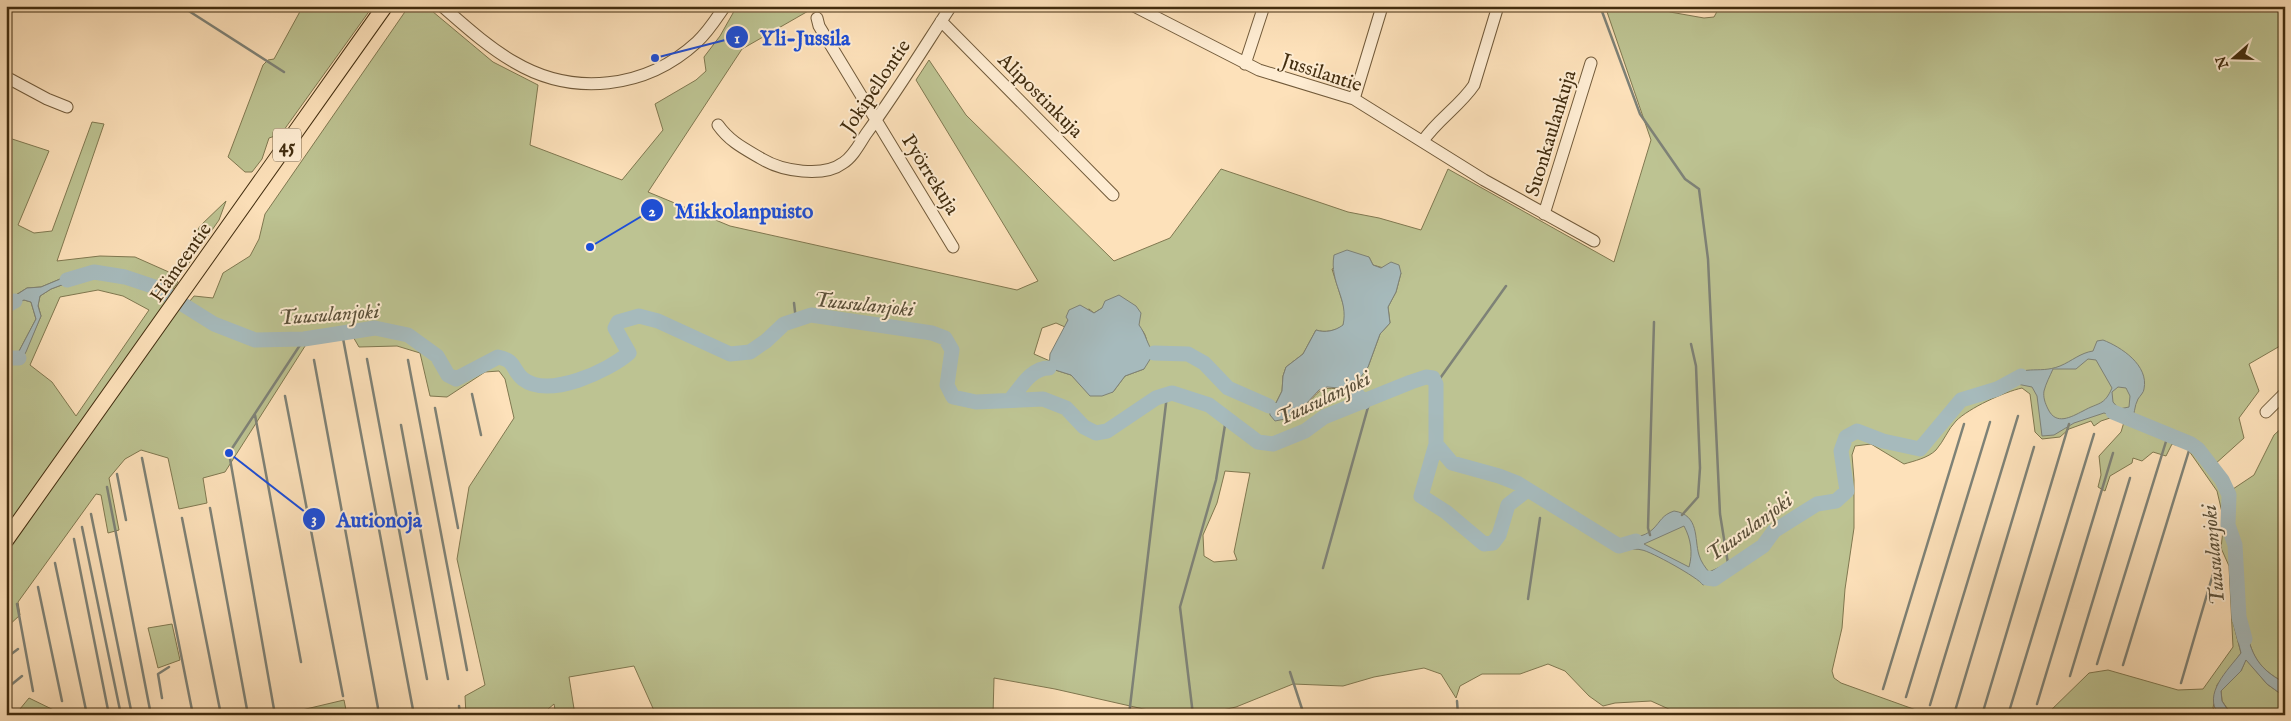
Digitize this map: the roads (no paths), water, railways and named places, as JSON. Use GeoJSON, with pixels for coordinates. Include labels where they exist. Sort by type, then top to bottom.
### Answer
{"type":"FeatureCollection","features":[{"type":"Feature","properties":{"kind":"main road","name":"Hämeentie"},"geometry":{"type":"LineString","coordinates":[[6,540],[385,6]]}},
{"type":"Feature","properties":{"kind":"street"},"geometry":{"type":"LineString","coordinates":[[442,6],[514,63],[535,73],[563,82],[592,85],[620,82],[647,74],[665,66],[696,43],[708,31],[725,6]]}},
{"type":"Feature","properties":{"kind":"street","name":"Jokipellontie"},"geometry":{"type":"LineString","coordinates":[[718,125],[727,138],[771,164],[790,171],[818,170],[843,163],[876,121],[951,6]]}},
{"type":"Feature","properties":{"kind":"street","name":"Jussilantie"},"geometry":{"type":"LineString","coordinates":[[1134,6],[1245,64],[1274,76],[1354,99],[1484,180],[1594,241]]}},
{"type":"Feature","properties":{"kind":"street"},"geometry":{"type":"LineString","coordinates":[[1245,64],[1264,6]]}},
{"type":"Feature","properties":{"kind":"street"},"geometry":{"type":"LineString","coordinates":[[1423,141],[1430,131],[1468,94],[1474,85],[1498,6]]}},
{"type":"Feature","properties":{"kind":"street"},"geometry":{"type":"LineString","coordinates":[[1354,99],[1381,10]]}},
{"type":"Feature","properties":{"kind":"street","name":"Pyörrekuja"},"geometry":{"type":"LineString","coordinates":[[818,18],[819,26],[953,247]]}},
{"type":"Feature","properties":{"kind":"street","name":"Alipostinkuja"},"geometry":{"type":"LineString","coordinates":[[941,21],[1113,195]]}},
{"type":"Feature","properties":{"kind":"street","name":"Suonkaulankuja"},"geometry":{"type":"LineString","coordinates":[[1544,214],[1591,63]]}},
{"type":"Feature","properties":{"kind":"street"},"geometry":{"type":"LineString","coordinates":[[6,77],[47,99],[67,107]]}},
{"type":"Feature","properties":{"kind":"street"},"geometry":{"type":"LineString","coordinates":[[2266,412],[2285,393]]}},
{"type":"Feature","properties":{"kind":"waterway"},"geometry":{"type":"LineString","coordinates":[[181,6],[284,72]]}},
{"type":"Feature","properties":{"kind":"waterway"},"geometry":{"type":"LineString","coordinates":[[1600,6],[1640,114],[1685,179],[1699,189],[1708,259],[1720,514],[1729,570]]}},
{"type":"Feature","properties":{"kind":"waterway","name":"Tuusulanjoki"},"geometry":{"type":"LineString","coordinates":[[67,280],[94,272],[125,277],[155,287],[214,324],[255,340],[304,339],[375,328],[408,335],[437,356],[448,375],[456,379],[498,357],[511,363],[523,379],[534,384],[548,386],[578,380],[593,374],[629,353],[615,328],[618,322],[639,316],[658,321],[730,354],[750,352],[766,341],[784,324],[811,315],[932,333],[945,338],[952,350],[947,385],[953,397],[976,402],[1043,399],[1066,408],[1084,427],[1096,433],[1107,431],[1156,398],[1172,393],[1209,405],[1258,442],[1273,444],[1305,431],[1324,417],[1411,382],[1426,377],[1433,378],[1436,384],[1436,444],[1452,463],[1517,483],[1619,546],[1636,541]]}},
{"type":"Feature","properties":{"kind":"waterway"},"geometry":{"type":"LineString","coordinates":[[1436,384],[1506,286]]}},
{"type":"Feature","properties":{"kind":"waterway","name":"Tuusulanjoki"},"geometry":{"type":"LineString","coordinates":[[6,306],[15,301]]}},
{"type":"Feature","properties":{"kind":"waterway"},"geometry":{"type":"LineString","coordinates":[[794,303],[796,320]]}},
{"type":"Feature","properties":{"kind":"waterway"},"geometry":{"type":"LineString","coordinates":[[1650,535],[1648,528],[1654,322]]}},
{"type":"Feature","properties":{"kind":"waterway"},"geometry":{"type":"LineString","coordinates":[[342,333],[414,715]]}},
{"type":"Feature","properties":{"kind":"waterway"},"geometry":{"type":"LineString","coordinates":[[275,715],[229,453],[304,339]]}},
{"type":"Feature","properties":{"kind":"waterway"},"geometry":{"type":"LineString","coordinates":[[1682,515],[1698,497],[1700,468],[1696,366],[1691,344]]}},
{"type":"Feature","properties":{"kind":"waterway"},"geometry":{"type":"LineString","coordinates":[[1154,353],[1188,354],[1204,363],[1228,388],[1269,406]]}},
{"type":"Feature","properties":{"kind":"waterway"},"geometry":{"type":"LineString","coordinates":[[6,358],[19,358]]}},
{"type":"Feature","properties":{"kind":"waterway"},"geometry":{"type":"LineString","coordinates":[[367,359],[427,679]]}},
{"type":"Feature","properties":{"kind":"waterway"},"geometry":{"type":"LineString","coordinates":[[314,360],[378,708]]}},
{"type":"Feature","properties":{"kind":"waterway"},"geometry":{"type":"LineString","coordinates":[[408,360],[467,670]]}},
{"type":"Feature","properties":{"kind":"waterway"},"geometry":{"type":"LineString","coordinates":[[1010,400],[1022,384],[1032,375],[1037,371],[1049,368]]}},
{"type":"Feature","properties":{"kind":"waterway","name":"Tuusulanjoki"},"geometry":{"type":"LineString","coordinates":[[1707,578],[1714,579],[1763,546],[1774,531],[1817,504],[1836,501],[1847,491],[1841,451],[1846,437],[1857,431],[1883,441],[1920,449],[1961,400],[1997,389],[2021,376]]}},
{"type":"Feature","properties":{"kind":"waterway"},"geometry":{"type":"LineString","coordinates":[[1352,389],[1364,402]]}},
{"type":"Feature","properties":{"kind":"waterway"},"geometry":{"type":"LineString","coordinates":[[472,394],[481,435]]}},
{"type":"Feature","properties":{"kind":"waterway"},"geometry":{"type":"LineString","coordinates":[[1129,715],[1167,395]]}},
{"type":"Feature","properties":{"kind":"waterway"},"geometry":{"type":"LineString","coordinates":[[285,396],[343,696]]}},
{"type":"Feature","properties":{"kind":"waterway"},"geometry":{"type":"LineString","coordinates":[[1323,568],[1370,400]]}},
{"type":"Feature","properties":{"kind":"waterway"},"geometry":{"type":"LineString","coordinates":[[435,408],[458,528]]}},
{"type":"Feature","properties":{"kind":"waterway","name":"Tuusulanjoki"},"geometry":{"type":"LineString","coordinates":[[2113,412],[2191,444],[2198,449],[2222,480],[2229,495],[2228,525],[2235,545],[2239,617],[2245,639]]}},
{"type":"Feature","properties":{"kind":"waterway"},"geometry":{"type":"LineString","coordinates":[[255,415],[301,662]]}},
{"type":"Feature","properties":{"kind":"waterway"},"geometry":{"type":"LineString","coordinates":[[1930,705],[2018,416]]}},
{"type":"Feature","properties":{"kind":"waterway"},"geometry":{"type":"LineString","coordinates":[[1193,715],[1180,607],[1216,480],[1226,419]]}},
{"type":"Feature","properties":{"kind":"waterway"},"geometry":{"type":"LineString","coordinates":[[1906,697],[1990,422]]}},
{"type":"Feature","properties":{"kind":"waterway"},"geometry":{"type":"LineString","coordinates":[[1883,689],[1964,424]]}},
{"type":"Feature","properties":{"kind":"waterway"},"geometry":{"type":"LineString","coordinates":[[1982,715],[2069,424]]}},
{"type":"Feature","properties":{"kind":"waterway"},"geometry":{"type":"LineString","coordinates":[[401,425],[448,679]]}},
{"type":"Feature","properties":{"kind":"waterway"},"geometry":{"type":"LineString","coordinates":[[2008,715],[2094,434]]}},
{"type":"Feature","properties":{"kind":"waterway"},"geometry":{"type":"LineString","coordinates":[[2097,664],[2168,435]]}},
{"type":"Feature","properties":{"kind":"waterway","name":"Tuusulanjoki"},"geometry":{"type":"LineString","coordinates":[[1436,444],[1421,496],[1446,512],[1484,544],[1493,543],[1499,535],[1508,505],[1526,491]]}},
{"type":"Feature","properties":{"kind":"waterway"},"geometry":{"type":"LineString","coordinates":[[2123,665],[2191,444]]}},
{"type":"Feature","properties":{"kind":"waterway"},"geometry":{"type":"LineString","coordinates":[[1955,711],[2034,447]]}},
{"type":"Feature","properties":{"kind":"waterway"},"geometry":{"type":"LineString","coordinates":[[2037,704],[2113,453]]}},
{"type":"Feature","properties":{"kind":"waterway"},"geometry":{"type":"LineString","coordinates":[[142,458],[193,715]]}},
{"type":"Feature","properties":{"kind":"waterway"},"geometry":{"type":"LineString","coordinates":[[117,474],[126,520]]}},
{"type":"Feature","properties":{"kind":"waterway"},"geometry":{"type":"LineString","coordinates":[[2070,676],[2130,478]]}},
{"type":"Feature","properties":{"kind":"waterway"},"geometry":{"type":"LineString","coordinates":[[107,487],[151,715]]}},
{"type":"Feature","properties":{"kind":"waterway"},"geometry":{"type":"LineString","coordinates":[[210,508],[248,715]]}},
{"type":"Feature","properties":{"kind":"waterway"},"geometry":{"type":"LineString","coordinates":[[91,514],[132,715]]}},
{"type":"Feature","properties":{"kind":"waterway"},"geometry":{"type":"LineString","coordinates":[[182,518],[221,715]]}},
{"type":"Feature","properties":{"kind":"waterway"},"geometry":{"type":"LineString","coordinates":[[1528,599],[1540,518]]}},
{"type":"Feature","properties":{"kind":"waterway"},"geometry":{"type":"LineString","coordinates":[[82,527],[121,715]]}},
{"type":"Feature","properties":{"kind":"waterway"},"geometry":{"type":"LineString","coordinates":[[74,539],[109,715]]}},
{"type":"Feature","properties":{"kind":"waterway"},"geometry":{"type":"LineString","coordinates":[[2181,683],[2218,557]]}},
{"type":"Feature","properties":{"kind":"waterway"},"geometry":{"type":"LineString","coordinates":[[55,563],[87,715]]}},
{"type":"Feature","properties":{"kind":"waterway"},"geometry":{"type":"LineString","coordinates":[[38,587],[62,701]]}},
{"type":"Feature","properties":{"kind":"waterway"},"geometry":{"type":"LineString","coordinates":[[17,604],[33,691]]}},
{"type":"Feature","properties":{"kind":"waterway"},"geometry":{"type":"LineString","coordinates":[[6,658],[18,649]]}},
{"type":"Feature","properties":{"kind":"waterway"},"geometry":{"type":"LineString","coordinates":[[162,698],[158,674],[169,667]]}},
{"type":"Feature","properties":{"kind":"waterway"},"geometry":{"type":"LineString","coordinates":[[1290,672],[1304,715]]}},
{"type":"Feature","properties":{"kind":"waterway"},"geometry":{"type":"LineString","coordinates":[[6,689],[22,676]]}},
{"type":"Feature","properties":{"kind":"waterway"},"geometry":{"type":"LineString","coordinates":[[1457,701],[1458,715]]}},
{"type":"Feature","properties":{"kind":"waterway"},"geometry":{"type":"LineString","coordinates":[[459,706],[460,715]]}},
{"type":"Feature","properties":{"kind":"waterway"},"geometry":{"type":"LineString","coordinates":[[439,710],[439,715]]}},
{"type":"Feature","properties":{"kind":"place","name":"Yli-Jussila"},"geometry":{"type":"Point","coordinates":[655,58]}},
{"type":"Feature","properties":{"kind":"place","name":"Mikkolanpuisto"},"geometry":{"type":"Point","coordinates":[590,247]}},
{"type":"Feature","properties":{"kind":"place","name":"Autionoja"},"geometry":{"type":"Point","coordinates":[229,453]}}]}
